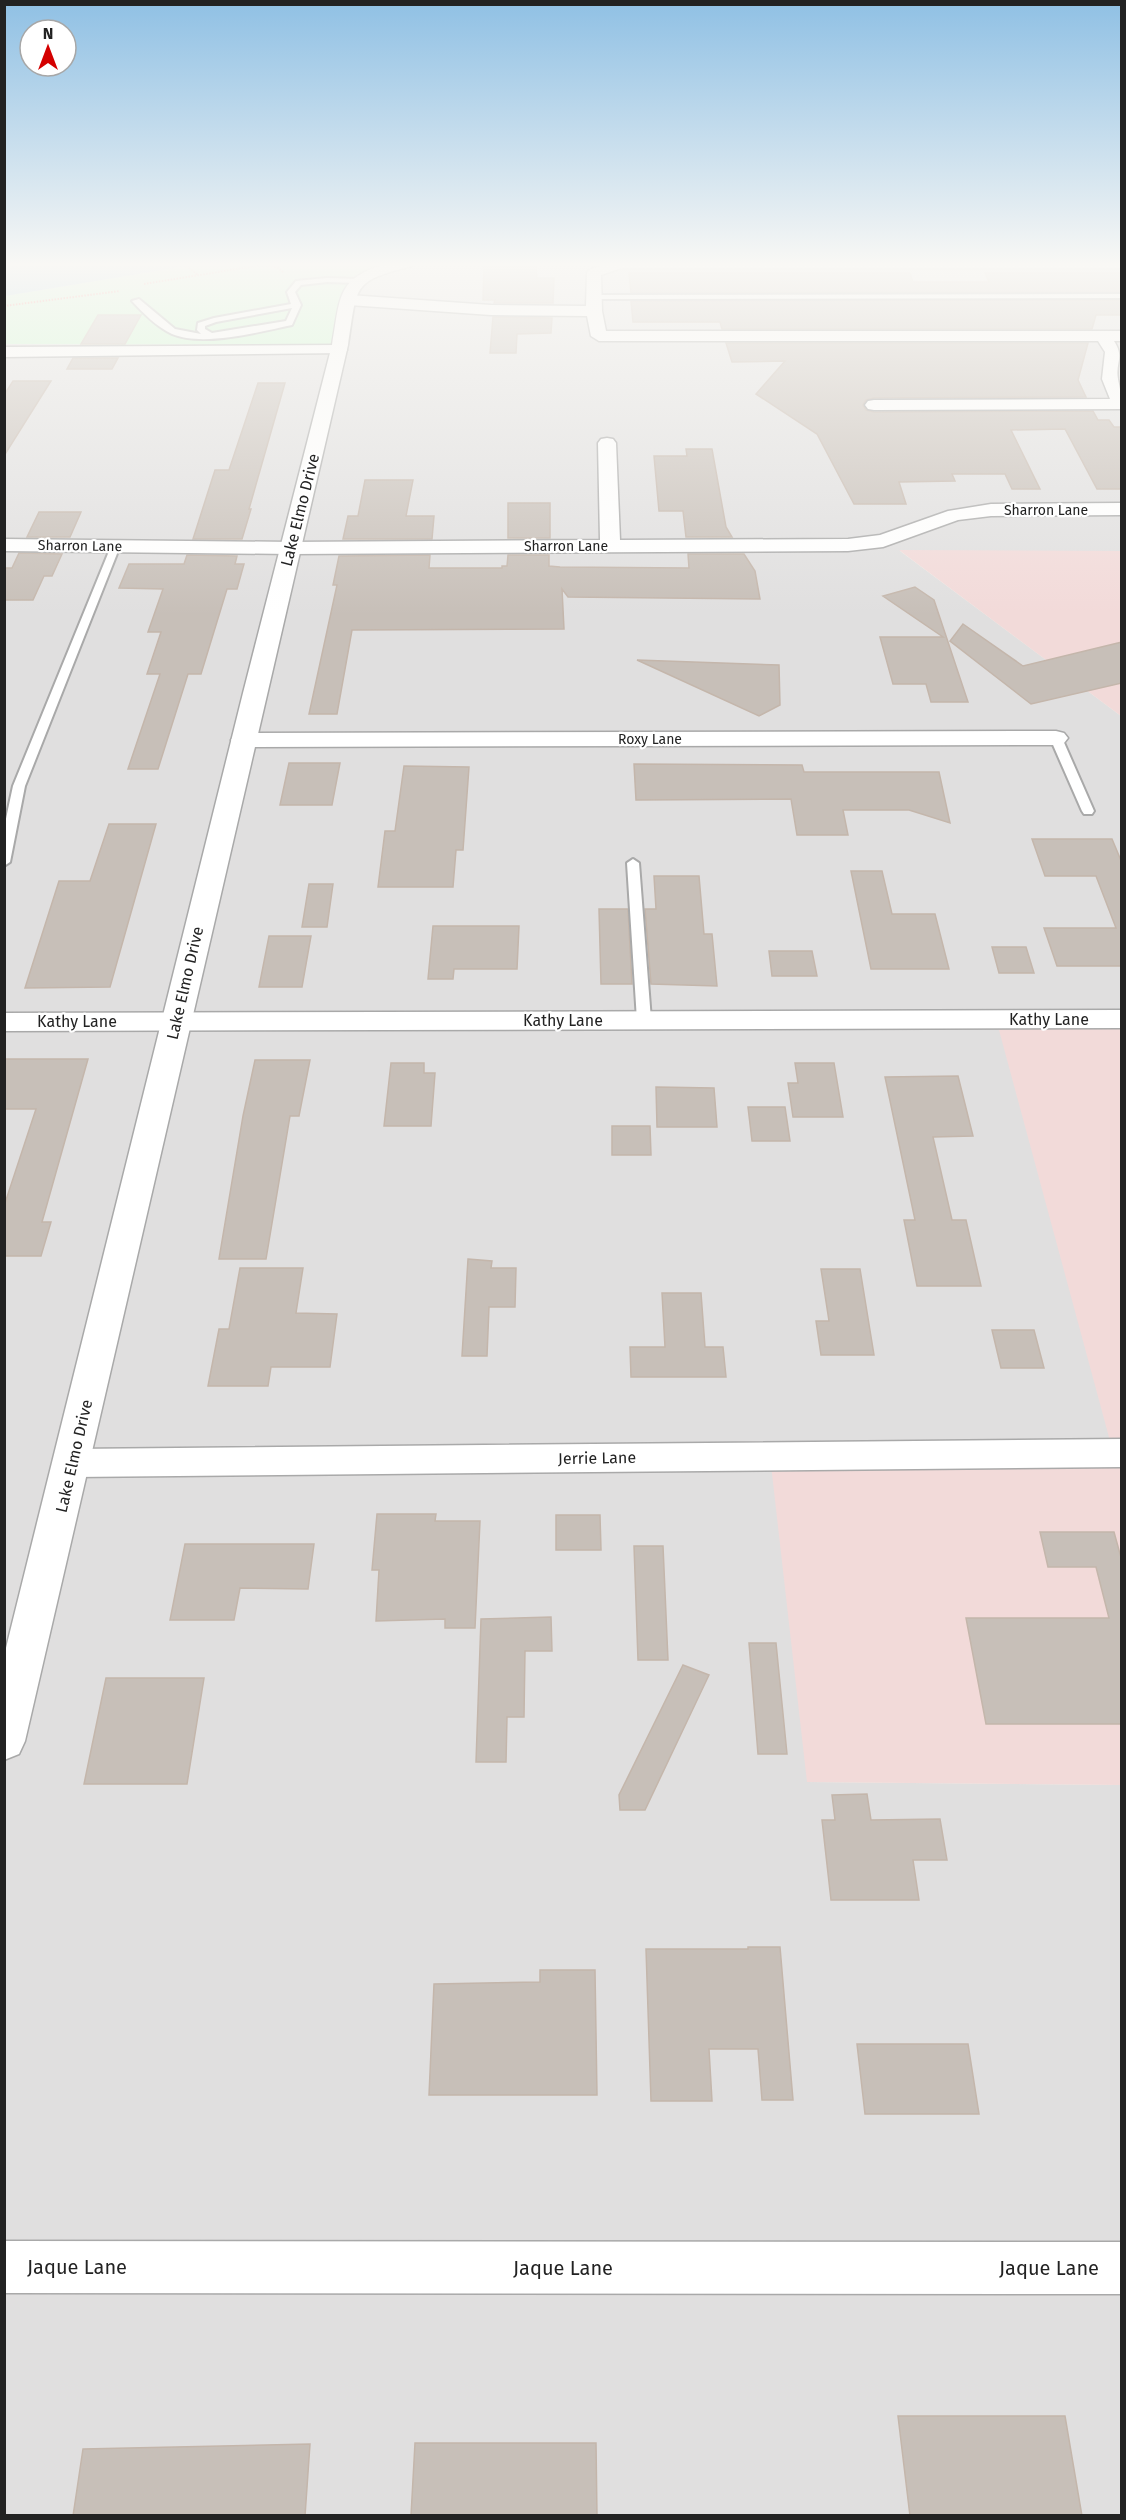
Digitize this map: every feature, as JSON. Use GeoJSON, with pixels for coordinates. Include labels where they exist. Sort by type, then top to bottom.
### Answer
{"type":"FeatureCollection","features":[{"type":"Feature","properties":{"kind":"street","name":"Lake Elmo Drive"},"geometry":{"type":"LineString","coordinates":[[4,1741],[73,1463],[243,740],[332,380]]}},
{"type":"Feature","properties":{"kind":"street"},"geometry":{"type":"LineString","coordinates":[[874,405],[1121,404],[1110,380]]}},
{"type":"Feature","properties":{"kind":"street"},"geometry":{"type":"LineString","coordinates":[[607,443],[610,546]]}},
{"type":"Feature","properties":{"kind":"street","name":"Sharron Lane"},"geometry":{"type":"LineString","coordinates":[[4,546],[291,548],[848,545],[883,541],[955,515],[991,510],[1122,509]]}},
{"type":"Feature","properties":{"kind":"street","name":"Roxy Lane"},"geometry":{"type":"LineString","coordinates":[[243,740],[1056,738]]}},
{"type":"Feature","properties":{"kind":"street","name":"Kathy Lane"},"geometry":{"type":"LineString","coordinates":[[4,1022],[1122,1019]]}},
{"type":"Feature","properties":{"kind":"street","name":"Jerrie Lane"},"geometry":{"type":"LineString","coordinates":[[73,1463],[1122,1453]]}},
{"type":"Feature","properties":{"kind":"street","name":"Jaque Lane"},"geometry":{"type":"LineString","coordinates":[[4,2267],[1122,2268]]}},
{"type":"Feature","properties":{"kind":"lane"},"geometry":{"type":"LineString","coordinates":[[4,862],[19,786],[115,546]]}},
{"type":"Feature","properties":{"kind":"lane"},"geometry":{"type":"LineString","coordinates":[[1056,738],[1089,812]]}},
{"type":"Feature","properties":{"kind":"lane"},"geometry":{"type":"LineString","coordinates":[[633,863],[644,1020]]}},
{"type":"Feature","properties":{"kind":"shaded area"},"geometry":{"type":"Polygon","coordinates":[[[5,380],[1121,380],[1121,551],[900,551],[1121,716],[1121,1019],[1114,1453],[807,1782],[1121,1785],[1121,2515],[5,2515],[5,380]]]}},
{"type":"Feature","properties":{"kind":"shaded area"},"geometry":{"type":"Polygon","coordinates":[[[899,550],[1121,551],[1121,716],[899,550]]]}},
{"type":"Feature","properties":{"kind":"shaded area"},"geometry":{"type":"Polygon","coordinates":[[[996,1019],[1121,1019],[1121,1785],[807,1782],[770,1456],[1113,1452],[996,1019]]]}},
{"type":"Feature","properties":{"kind":"building"},"geometry":{"type":"Polygon","coordinates":[[[769,380],[1078,380],[1086,397],[874,398],[866,400],[863,405],[866,410],[874,412],[1093,411],[1098,420],[1109,420],[1114,427],[1122,427],[1122,489],[1097,489],[1065,429],[1011,430],[1040,489],[1012,489],[1005,474],[952,474],[955,481],[899,482],[906,504],[854,504],[817,434],[756,394],[769,380]]]}},
{"type":"Feature","properties":{"kind":"building"},"geometry":{"type":"Polygon","coordinates":[[[13,381],[51,381],[4,456],[4,395],[13,381]]]}},
{"type":"Feature","properties":{"kind":"building"},"geometry":{"type":"Polygon","coordinates":[[[258,383],[285,383],[242,539],[193,539],[215,470],[229,470],[258,383]]]}},
{"type":"Feature","properties":{"kind":"building"},"geometry":{"type":"Polygon","coordinates":[[[686,449],[712,449],[726,527],[732,537],[686,537],[683,511],[659,511],[654,456],[687,456],[686,449]]]}},
{"type":"Feature","properties":{"kind":"building"},"geometry":{"type":"Polygon","coordinates":[[[365,480],[413,480],[406,516],[434,516],[432,539],[343,539],[348,516],[358,516],[365,480]]]}},
{"type":"Feature","properties":{"kind":"building"},"geometry":{"type":"Polygon","coordinates":[[[508,503],[550,503],[550,538],[508,538],[508,503]]]}},
{"type":"Feature","properties":{"kind":"building"},"geometry":{"type":"Polygon","coordinates":[[[39,512],[81,512],[70,537],[27,537],[39,512]]]}},
{"type":"Feature","properties":{"kind":"building"},"geometry":{"type":"Polygon","coordinates":[[[19,553],[62,554],[52,576],[44,576],[33,600],[4,600],[4,568],[12,568],[19,553]]]}},
{"type":"Feature","properties":{"kind":"building"},"geometry":{"type":"Polygon","coordinates":[[[688,554],[744,554],[755,571],[760,599],[568,597],[562,589],[564,629],[352,630],[337,714],[309,714],[337,585],[333,585],[339,556],[430,555],[429,568],[502,568],[502,566],[507,566],[508,555],[549,555],[549,566],[689,568],[688,554]]]}},
{"type":"Feature","properties":{"kind":"building"},"geometry":{"type":"Polygon","coordinates":[[[187,555],[237,556],[235,564],[244,564],[237,589],[227,589],[201,674],[188,674],[158,769],[128,769],[160,674],[147,674],[161,632],[148,632],[163,589],[119,588],[129,564],[184,564],[187,555]]]}},
{"type":"Feature","properties":{"kind":"building"},"geometry":{"type":"Polygon","coordinates":[[[915,587],[934,600],[968,702],[931,702],[926,684],[893,684],[880,637],[943,637],[883,596],[915,587]]]}},
{"type":"Feature","properties":{"kind":"building"},"geometry":{"type":"Polygon","coordinates":[[[963,624],[1023,666],[1122,642],[1122,683],[1031,704],[950,641],[963,624]]]}},
{"type":"Feature","properties":{"kind":"building"},"geometry":{"type":"Polygon","coordinates":[[[637,660],[779,665],[780,705],[759,716],[637,660]]]}},
{"type":"Feature","properties":{"kind":"building"},"geometry":{"type":"Polygon","coordinates":[[[289,763],[340,763],[332,805],[280,805],[289,763]]]}},
{"type":"Feature","properties":{"kind":"building"},"geometry":{"type":"Polygon","coordinates":[[[634,764],[802,765],[804,772],[939,772],[950,823],[909,810],[843,810],[848,835],[797,835],[791,799],[636,800],[634,764]]]}},
{"type":"Feature","properties":{"kind":"building"},"geometry":{"type":"Polygon","coordinates":[[[404,766],[469,767],[463,850],[456,850],[453,887],[378,887],[385,831],[395,831],[404,766]]]}},
{"type":"Feature","properties":{"kind":"building"},"geometry":{"type":"Polygon","coordinates":[[[109,824],[156,824],[110,987],[25,988],[59,881],[90,881],[109,824]]]}},
{"type":"Feature","properties":{"kind":"building"},"geometry":{"type":"Polygon","coordinates":[[[1032,839],[1112,839],[1122,863],[1122,966],[1057,966],[1044,928],[1116,928],[1096,876],[1045,876],[1032,839]]]}},
{"type":"Feature","properties":{"kind":"building"},"geometry":{"type":"Polygon","coordinates":[[[851,871],[882,871],[892,914],[935,914],[949,969],[871,969],[851,871]]]}},
{"type":"Feature","properties":{"kind":"building"},"geometry":{"type":"Polygon","coordinates":[[[654,876],[699,876],[704,934],[712,934],[717,986],[651,984],[645,909],[656,909],[654,876]]]}},
{"type":"Feature","properties":{"kind":"building"},"geometry":{"type":"Polygon","coordinates":[[[309,884],[333,884],[327,927],[302,927],[309,884]]]}},
{"type":"Feature","properties":{"kind":"building"},"geometry":{"type":"Polygon","coordinates":[[[599,909],[628,909],[632,984],[601,984],[599,909]]]}},
{"type":"Feature","properties":{"kind":"building"},"geometry":{"type":"Polygon","coordinates":[[[433,926],[519,926],[517,969],[454,969],[453,979],[428,979],[433,926]]]}},
{"type":"Feature","properties":{"kind":"building"},"geometry":{"type":"Polygon","coordinates":[[[269,936],[311,936],[302,987],[259,987],[269,936]]]}},
{"type":"Feature","properties":{"kind":"building"},"geometry":{"type":"Polygon","coordinates":[[[992,947],[1026,947],[1034,973],[999,973],[992,947]]]}},
{"type":"Feature","properties":{"kind":"building"},"geometry":{"type":"Polygon","coordinates":[[[769,951],[812,951],[817,976],[772,976],[769,951]]]}},
{"type":"Feature","properties":{"kind":"building"},"geometry":{"type":"Polygon","coordinates":[[[4,1059],[88,1059],[42,1222],[51,1222],[41,1256],[4,1256],[4,1206],[36,1109],[4,1109],[4,1059]]]}},
{"type":"Feature","properties":{"kind":"building"},"geometry":{"type":"Polygon","coordinates":[[[255,1060],[310,1060],[299,1116],[290,1116],[266,1259],[219,1259],[243,1116],[255,1060]]]}},
{"type":"Feature","properties":{"kind":"building"},"geometry":{"type":"Polygon","coordinates":[[[391,1063],[424,1063],[424,1073],[435,1073],[431,1126],[384,1126],[391,1063]]]}},
{"type":"Feature","properties":{"kind":"building"},"geometry":{"type":"Polygon","coordinates":[[[795,1063],[834,1063],[843,1117],[793,1117],[788,1083],[798,1083],[795,1063]]]}},
{"type":"Feature","properties":{"kind":"building"},"geometry":{"type":"Polygon","coordinates":[[[958,1076],[973,1136],[933,1137],[952,1220],[966,1220],[981,1286],[917,1286],[904,1220],[915,1220],[885,1077],[958,1076]]]}},
{"type":"Feature","properties":{"kind":"building"},"geometry":{"type":"Polygon","coordinates":[[[656,1087],[714,1088],[717,1127],[657,1127],[656,1087]]]}},
{"type":"Feature","properties":{"kind":"building"},"geometry":{"type":"Polygon","coordinates":[[[748,1107],[785,1107],[790,1141],[752,1141],[748,1107]]]}},
{"type":"Feature","properties":{"kind":"building"},"geometry":{"type":"Polygon","coordinates":[[[612,1126],[650,1126],[651,1155],[612,1155],[612,1126]]]}},
{"type":"Feature","properties":{"kind":"building"},"geometry":{"type":"Polygon","coordinates":[[[468,1259],[492,1261],[491,1268],[516,1268],[515,1307],[489,1307],[487,1356],[462,1356],[468,1259]]]}},
{"type":"Feature","properties":{"kind":"building"},"geometry":{"type":"Polygon","coordinates":[[[240,1268],[303,1268],[296,1313],[337,1314],[330,1367],[271,1367],[268,1386],[208,1386],[219,1329],[229,1329],[240,1268]]]}},
{"type":"Feature","properties":{"kind":"building"},"geometry":{"type":"Polygon","coordinates":[[[821,1269],[860,1269],[874,1355],[821,1355],[816,1321],[829,1321],[821,1269]]]}},
{"type":"Feature","properties":{"kind":"building"},"geometry":{"type":"Polygon","coordinates":[[[662,1293],[701,1293],[705,1347],[723,1347],[726,1377],[631,1377],[630,1347],[665,1347],[662,1293]]]}},
{"type":"Feature","properties":{"kind":"building"},"geometry":{"type":"Polygon","coordinates":[[[992,1330],[1034,1330],[1044,1368],[1001,1368],[992,1330]]]}},
{"type":"Feature","properties":{"kind":"building"},"geometry":{"type":"Polygon","coordinates":[[[377,1514],[436,1514],[435,1521],[480,1521],[475,1628],[445,1628],[445,1619],[376,1621],[379,1570],[372,1570],[377,1514]]]}},
{"type":"Feature","properties":{"kind":"building"},"geometry":{"type":"Polygon","coordinates":[[[556,1515],[600,1515],[601,1550],[556,1550],[556,1515]]]}},
{"type":"Feature","properties":{"kind":"building"},"geometry":{"type":"Polygon","coordinates":[[[1040,1532],[1114,1532],[1122,1561],[1122,1724],[986,1724],[966,1618],[1109,1618],[1096,1567],[1048,1567],[1040,1532]]]}},
{"type":"Feature","properties":{"kind":"building"},"geometry":{"type":"Polygon","coordinates":[[[185,1544],[314,1544],[308,1589],[240,1588],[234,1620],[170,1620],[185,1544]]]}},
{"type":"Feature","properties":{"kind":"building"},"geometry":{"type":"Polygon","coordinates":[[[634,1546],[663,1546],[668,1660],[638,1660],[634,1546]]]}},
{"type":"Feature","properties":{"kind":"building"},"geometry":{"type":"Polygon","coordinates":[[[551,1617],[552,1651],[525,1651],[524,1717],[507,1717],[506,1762],[476,1762],[481,1619],[551,1617]]]}},
{"type":"Feature","properties":{"kind":"building"},"geometry":{"type":"Polygon","coordinates":[[[749,1643],[776,1643],[787,1754],[758,1754],[749,1643]]]}},
{"type":"Feature","properties":{"kind":"building"},"geometry":{"type":"Polygon","coordinates":[[[683,1665],[709,1675],[645,1810],[620,1810],[619,1795],[683,1665]]]}},
{"type":"Feature","properties":{"kind":"building"},"geometry":{"type":"Polygon","coordinates":[[[106,1678],[204,1678],[187,1784],[84,1784],[106,1678]]]}},
{"type":"Feature","properties":{"kind":"building"},"geometry":{"type":"Polygon","coordinates":[[[867,1794],[871,1820],[940,1819],[947,1860],[913,1860],[919,1900],[831,1900],[822,1820],[835,1820],[832,1795],[867,1794]]]}},
{"type":"Feature","properties":{"kind":"building"},"geometry":{"type":"Polygon","coordinates":[[[748,1947],[780,1947],[793,2100],[762,2100],[758,2049],[709,2049],[712,2101],[651,2101],[646,1949],[748,1949],[748,1947]]]}},
{"type":"Feature","properties":{"kind":"building"},"geometry":{"type":"Polygon","coordinates":[[[540,1970],[595,1970],[597,2095],[429,2095],[434,1984],[540,1982],[540,1970]]]}},
{"type":"Feature","properties":{"kind":"building"},"geometry":{"type":"Polygon","coordinates":[[[857,2044],[968,2044],[979,2114],[865,2114],[857,2044]]]}},
{"type":"Feature","properties":{"kind":"building"},"geometry":{"type":"Polygon","coordinates":[[[898,2416],[1065,2416],[1082,2516],[910,2516],[898,2416]]]}},
{"type":"Feature","properties":{"kind":"building"},"geometry":{"type":"Polygon","coordinates":[[[415,2443],[596,2443],[597,2516],[411,2516],[415,2443]]]}},
{"type":"Feature","properties":{"kind":"building"},"geometry":{"type":"Polygon","coordinates":[[[310,2444],[305,2516],[73,2516],[83,2449],[310,2444]]]}}]}
